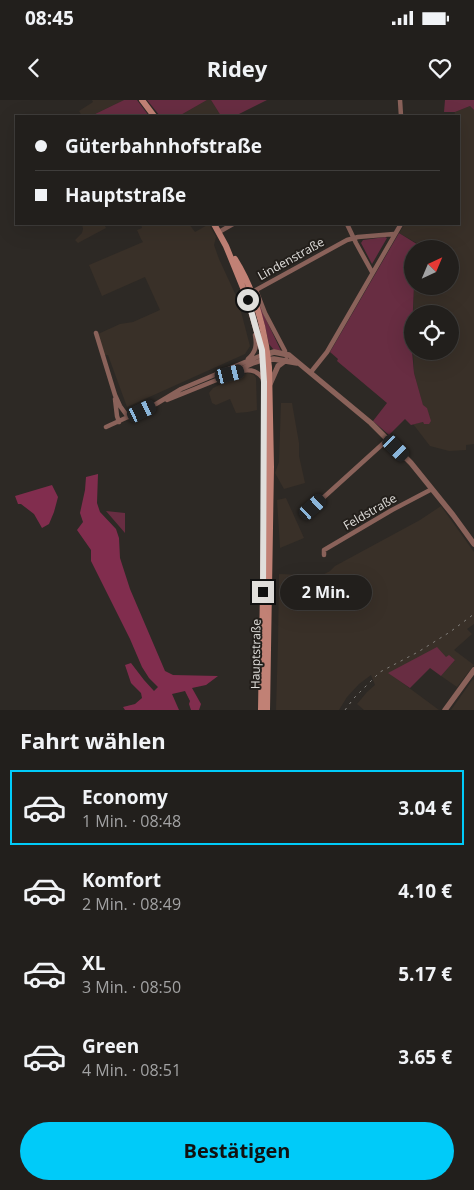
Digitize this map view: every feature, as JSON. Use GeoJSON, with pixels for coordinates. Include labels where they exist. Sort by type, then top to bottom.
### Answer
{"type":"FeatureCollection","features":[{"type":"Feature","properties":{"kind":"main road"},"geometry":{"type":"LineString","coordinates":[[142,100],[153,115]]}},
{"type":"Feature","properties":{"kind":"main road"},"geometry":{"type":"LineString","coordinates":[[214,225],[249,288],[262,323],[265,357]]}},
{"type":"Feature","properties":{"kind":"main road"},"geometry":{"type":"LineString","coordinates":[[226,246],[248,300],[265,357]]}},
{"type":"Feature","properties":{"kind":"main road","name":"Hauptstraße"},"geometry":{"type":"LineString","coordinates":[[265,357],[271,467],[267,710]]}},
{"type":"Feature","properties":{"kind":"main road","name":"Hauptstraße"},"geometry":{"type":"LineString","coordinates":[[261,710],[267,383]]}},
{"type":"Feature","properties":{"kind":"street"},"geometry":{"type":"LineString","coordinates":[[400,100],[401,115]]}},
{"type":"Feature","properties":{"kind":"street"},"geometry":{"type":"LineString","coordinates":[[218,232],[231,225]]}},
{"type":"Feature","properties":{"kind":"street"},"geometry":{"type":"LineString","coordinates":[[348,225],[372,272]]}},
{"type":"Feature","properties":{"kind":"street"},"geometry":{"type":"LineString","coordinates":[[311,372],[326,352],[400,225]]}},
{"type":"Feature","properties":{"kind":"street","name":"Lindenstraße"},"geometry":{"type":"LineString","coordinates":[[285,357],[285,351],[265,313],[256,290],[347,240],[394,234]]}},
{"type":"Feature","properties":{"kind":"street"},"geometry":{"type":"LineString","coordinates":[[242,363],[252,355],[256,348],[253,318]]}},
{"type":"Feature","properties":{"kind":"street"},"geometry":{"type":"LineString","coordinates":[[96,333],[115,395],[128,417]]}},
{"type":"Feature","properties":{"kind":"street"},"geometry":{"type":"LineString","coordinates":[[106,427],[242,363],[265,357],[285,357],[289,355],[370,423],[411,463],[474,544]]}},
{"type":"Feature","properties":{"kind":"street"},"geometry":{"type":"LineString","coordinates":[[156,404],[230,374],[265,357]]}},
{"type":"Feature","properties":{"kind":"street"},"geometry":{"type":"LineString","coordinates":[[230,374],[244,370],[253,370],[259,373],[267,383],[285,357]]}},
{"type":"Feature","properties":{"kind":"street"},"geometry":{"type":"LineString","coordinates":[[115,395],[119,422]]}},
{"type":"Feature","properties":{"kind":"street"},"geometry":{"type":"LineString","coordinates":[[313,507],[387,440]]}},
{"type":"Feature","properties":{"kind":"street","name":"Feldstraße"},"geometry":{"type":"LineString","coordinates":[[324,556],[324,550],[432,489]]}},
{"type":"Feature","properties":{"kind":"street"},"geometry":{"type":"LineString","coordinates":[[445,710],[474,670]]}},
{"type":"Feature","properties":{"kind":"shaded area"},"geometry":{"type":"Polygon","coordinates":[[[92,100],[124,100],[93,115],[81,115],[79,111],[93,102],[92,100]]]}},
{"type":"Feature","properties":{"kind":"shaded area"},"geometry":{"type":"Polygon","coordinates":[[[124,100],[137,100],[148,115],[93,115],[124,100]]]}},
{"type":"Feature","properties":{"kind":"shaded area"},"geometry":{"type":"Polygon","coordinates":[[[147,100],[207,100],[181,115],[159,115],[147,100]]]}},
{"type":"Feature","properties":{"kind":"shaded area"},"geometry":{"type":"Polygon","coordinates":[[[207,100],[211,100],[220,115],[181,115],[207,100]]]}},
{"type":"Feature","properties":{"kind":"shaded area"},"geometry":{"type":"Polygon","coordinates":[[[211,100],[267,100],[237,115],[220,115],[211,100]]]}},
{"type":"Feature","properties":{"kind":"shaded area"},"geometry":{"type":"Polygon","coordinates":[[[445,100],[474,100],[474,110],[470,106],[455,112],[444,112],[445,100]]]}},
{"type":"Feature","properties":{"kind":"shaded area"},"geometry":{"type":"Polygon","coordinates":[[[470,106],[474,110],[474,444],[466,445],[466,450],[449,451],[430,446],[413,424],[423,422],[424,424],[427,408],[423,406],[414,373],[413,360],[459,360],[459,305],[413,305],[414,295],[459,295],[459,240],[411,240],[399,233],[404,225],[460,225],[460,115],[454,115],[455,112],[470,106]]]}},
{"type":"Feature","properties":{"kind":"shaded area"},"geometry":{"type":"Polygon","coordinates":[[[82,225],[104,225],[106,228],[78,243],[75,240],[82,233],[82,225]]]}},
{"type":"Feature","properties":{"kind":"shaded area"},"geometry":{"type":"Polygon","coordinates":[[[141,225],[190,225],[195,232],[210,225],[216,237],[214,245],[219,259],[238,300],[250,346],[245,354],[127,407],[108,355],[104,355],[98,334],[160,310],[145,277],[102,296],[89,265],[143,242],[137,230],[142,228],[141,225]]]}},
{"type":"Feature","properties":{"kind":"shaded area"},"geometry":{"type":"Polygon","coordinates":[[[399,233],[410,240],[404,240],[404,295],[414,295],[413,305],[404,305],[404,360],[413,360],[414,373],[423,405],[427,408],[431,421],[429,424],[424,424],[423,422],[411,425],[405,419],[389,435],[373,421],[387,403],[337,361],[338,359],[330,352],[399,233]]]}},
{"type":"Feature","properties":{"kind":"shaded area"},"geometry":{"type":"Polygon","coordinates":[[[387,238],[372,264],[361,243],[363,240],[387,238]]]}},
{"type":"Feature","properties":{"kind":"shaded area"},"geometry":{"type":"Polygon","coordinates":[[[254,291],[281,351],[274,350],[269,344],[254,291]]]}},
{"type":"Feature","properties":{"kind":"shaded area"},"geometry":{"type":"Polygon","coordinates":[[[248,373],[256,378],[257,410],[236,413],[230,399],[216,405],[212,403],[209,393],[213,388],[248,373]]]}},
{"type":"Feature","properties":{"kind":"shaded area"},"geometry":{"type":"Polygon","coordinates":[[[281,403],[292,403],[299,443],[299,456],[305,483],[284,489],[275,473],[279,462],[281,403]]]}},
{"type":"Feature","properties":{"kind":"shaded area"},"geometry":{"type":"Polygon","coordinates":[[[98,474],[97,503],[100,512],[116,529],[119,538],[120,558],[130,589],[165,671],[173,675],[218,676],[206,685],[192,688],[201,704],[199,710],[191,710],[190,701],[185,691],[172,694],[179,710],[125,710],[123,707],[135,704],[142,698],[141,693],[131,683],[125,665],[131,663],[154,691],[158,687],[142,667],[91,561],[91,550],[77,530],[83,522],[80,513],[86,477],[98,474]]]}},
{"type":"Feature","properties":{"kind":"shaded area"},"geometry":{"type":"Polygon","coordinates":[[[52,485],[58,497],[49,524],[42,528],[34,514],[21,504],[18,504],[15,496],[52,485]]]}},
{"type":"Feature","properties":{"kind":"shaded area"},"geometry":{"type":"Polygon","coordinates":[[[286,498],[304,538],[280,548],[277,500],[286,498]]]}},
{"type":"Feature","properties":{"kind":"shaded area"},"geometry":{"type":"Polygon","coordinates":[[[441,506],[474,552],[474,624],[467,629],[472,634],[454,650],[474,665],[457,687],[441,676],[455,660],[446,657],[389,673],[439,710],[364,710],[357,704],[375,685],[371,675],[347,697],[339,710],[276,710],[279,574],[304,575],[309,582],[420,520],[441,506]]]}},
{"type":"Feature","properties":{"kind":"shaded area"},"geometry":{"type":"Polygon","coordinates":[[[106,511],[125,513],[125,533],[106,511]]]}},
{"type":"Feature","properties":{"kind":"shaded area"},"geometry":{"type":"Polygon","coordinates":[[[437,647],[446,657],[449,655],[455,660],[441,676],[430,668],[410,688],[388,673],[437,647]]]}},
{"type":"Feature","properties":{"kind":"shaded area"},"geometry":{"type":"Polygon","coordinates":[[[473,679],[474,710],[451,710],[473,679]]]}},
{"type":"Feature","properties":{"kind":"railway"},"geometry":{"type":"LineString","coordinates":[[345,710],[354,698],[380,672],[418,652],[474,614]]}},
{"type":"Feature","properties":{"kind":"route"},"geometry":{"type":"LineString","coordinates":[[248,300],[262,350],[264,382],[263,592]]}}]}
